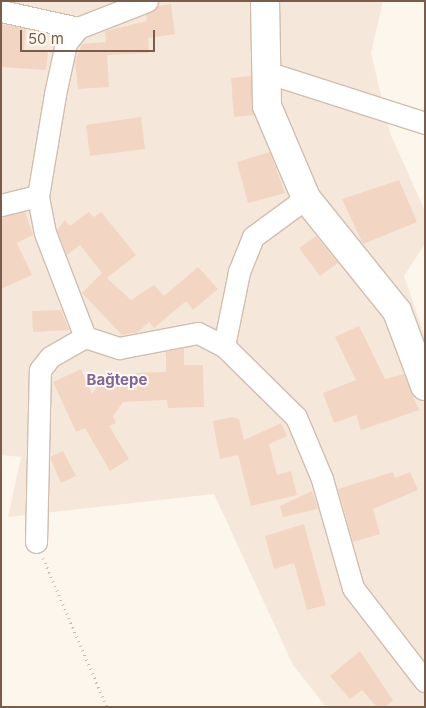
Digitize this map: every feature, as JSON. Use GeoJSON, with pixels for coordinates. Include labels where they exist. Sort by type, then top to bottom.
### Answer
{"type":"FeatureCollection","features":[{"type":"Feature","properties":{"kind":"street"},"geometry":{"type":"LineString","coordinates":[[84,337],[46,233],[38,196],[66,43],[78,28],[146,1]]}},
{"type":"Feature","properties":{"kind":"street"},"geometry":{"type":"LineString","coordinates":[[265,1],[267,106],[306,198],[397,311],[425,386]]}},
{"type":"Feature","properties":{"kind":"street"},"geometry":{"type":"LineString","coordinates":[[1,11],[78,28]]}},
{"type":"Feature","properties":{"kind":"street"},"geometry":{"type":"LineString","coordinates":[[266,72],[425,123]]}},
{"type":"Feature","properties":{"kind":"street"},"geometry":{"type":"LineString","coordinates":[[1,205],[38,196]]}},
{"type":"Feature","properties":{"kind":"street"},"geometry":{"type":"LineString","coordinates":[[224,346],[239,272],[253,238],[306,198]]}},
{"type":"Feature","properties":{"kind":"street"},"geometry":{"type":"LineString","coordinates":[[36,542],[40,370],[50,357],[84,337],[119,348],[198,333],[224,346],[296,417],[322,479],[353,588],[425,681]]}},
{"type":"Feature","properties":{"kind":"path"},"geometry":{"type":"LineString","coordinates":[[36,542],[107,707]]}},
{"type":"Feature","properties":{"kind":"shaded area"},"geometry":{"type":"Polygon","coordinates":[[[1,1],[383,1],[371,53],[390,133],[425,211],[425,244],[404,276],[425,337],[425,707],[326,707],[293,665],[214,494],[8,517],[21,457],[1,455],[1,1]]]}},
{"type":"Feature","properties":{"kind":"building"},"geometry":{"type":"Polygon","coordinates":[[[171,4],[175,34],[148,38],[149,53],[107,55],[109,87],[78,89],[75,61],[82,44],[106,42],[105,31],[147,21],[146,15],[158,6],[171,4]]]}},
{"type":"Feature","properties":{"kind":"building"},"geometry":{"type":"Polygon","coordinates":[[[1,24],[26,29],[24,50],[48,52],[46,70],[1,67],[1,24]]]}},
{"type":"Feature","properties":{"kind":"building"},"geometry":{"type":"Polygon","coordinates":[[[251,76],[254,115],[234,117],[231,78],[251,76]]]}},
{"type":"Feature","properties":{"kind":"building"},"geometry":{"type":"Polygon","coordinates":[[[141,117],[145,149],[90,156],[86,125],[141,117]]]}},
{"type":"Feature","properties":{"kind":"building"},"geometry":{"type":"Polygon","coordinates":[[[270,152],[285,193],[248,203],[237,162],[270,152]]]}},
{"type":"Feature","properties":{"kind":"building"},"geometry":{"type":"Polygon","coordinates":[[[399,180],[417,222],[363,244],[342,199],[399,180]]]}},
{"type":"Feature","properties":{"kind":"building"},"geometry":{"type":"Polygon","coordinates":[[[25,212],[33,235],[17,243],[32,275],[1,289],[1,217],[25,212]]]}},
{"type":"Feature","properties":{"kind":"building"},"geometry":{"type":"Polygon","coordinates":[[[89,212],[94,217],[101,212],[136,255],[107,278],[131,300],[154,285],[164,296],[198,267],[218,289],[193,310],[186,301],[154,328],[149,322],[138,332],[122,335],[82,293],[102,273],[80,245],[67,255],[57,230],[65,220],[70,226],[89,212]]]}},
{"type":"Feature","properties":{"kind":"building"},"geometry":{"type":"Polygon","coordinates":[[[316,236],[338,263],[320,276],[299,248],[316,236]]]}},
{"type":"Feature","properties":{"kind":"building"},"geometry":{"type":"Polygon","coordinates":[[[61,310],[69,330],[33,332],[32,311],[61,310]]]}},
{"type":"Feature","properties":{"kind":"building"},"geometry":{"type":"Polygon","coordinates":[[[359,326],[385,379],[404,374],[419,410],[361,430],[356,415],[334,423],[323,393],[356,380],[335,337],[359,326]]]}},
{"type":"Feature","properties":{"kind":"building"},"geometry":{"type":"Polygon","coordinates":[[[184,348],[184,365],[203,365],[204,407],[168,408],[167,400],[123,402],[113,416],[116,423],[109,426],[129,459],[110,471],[85,428],[76,432],[53,382],[81,369],[92,394],[108,371],[137,390],[136,373],[166,372],[166,352],[184,348]]]}},
{"type":"Feature","properties":{"kind":"building"},"geometry":{"type":"Polygon","coordinates":[[[233,417],[239,419],[244,440],[281,423],[287,436],[269,444],[277,475],[291,471],[297,495],[251,506],[238,455],[220,459],[213,421],[233,417]]]}},
{"type":"Feature","properties":{"kind":"building"},"geometry":{"type":"Polygon","coordinates":[[[63,451],[76,476],[61,483],[50,457],[63,451]]]}},
{"type":"Feature","properties":{"kind":"building"},"geometry":{"type":"Polygon","coordinates":[[[393,472],[395,478],[410,472],[418,490],[373,509],[380,534],[353,542],[338,489],[393,472]]]}},
{"type":"Feature","properties":{"kind":"building"},"geometry":{"type":"Polygon","coordinates":[[[312,491],[318,509],[283,517],[280,506],[312,491]]]}},
{"type":"Feature","properties":{"kind":"building"},"geometry":{"type":"Polygon","coordinates":[[[304,524],[326,605],[307,610],[294,563],[274,569],[265,536],[304,524]]]}},
{"type":"Feature","properties":{"kind":"building"},"geometry":{"type":"Polygon","coordinates":[[[360,651],[393,700],[385,707],[377,707],[362,690],[350,699],[330,676],[360,651]]]}},
{"type":"Feature","properties":{"kind":"district","name":"Bağtepe"},"geometry":{"type":"Point","coordinates":[117,380]}}]}
